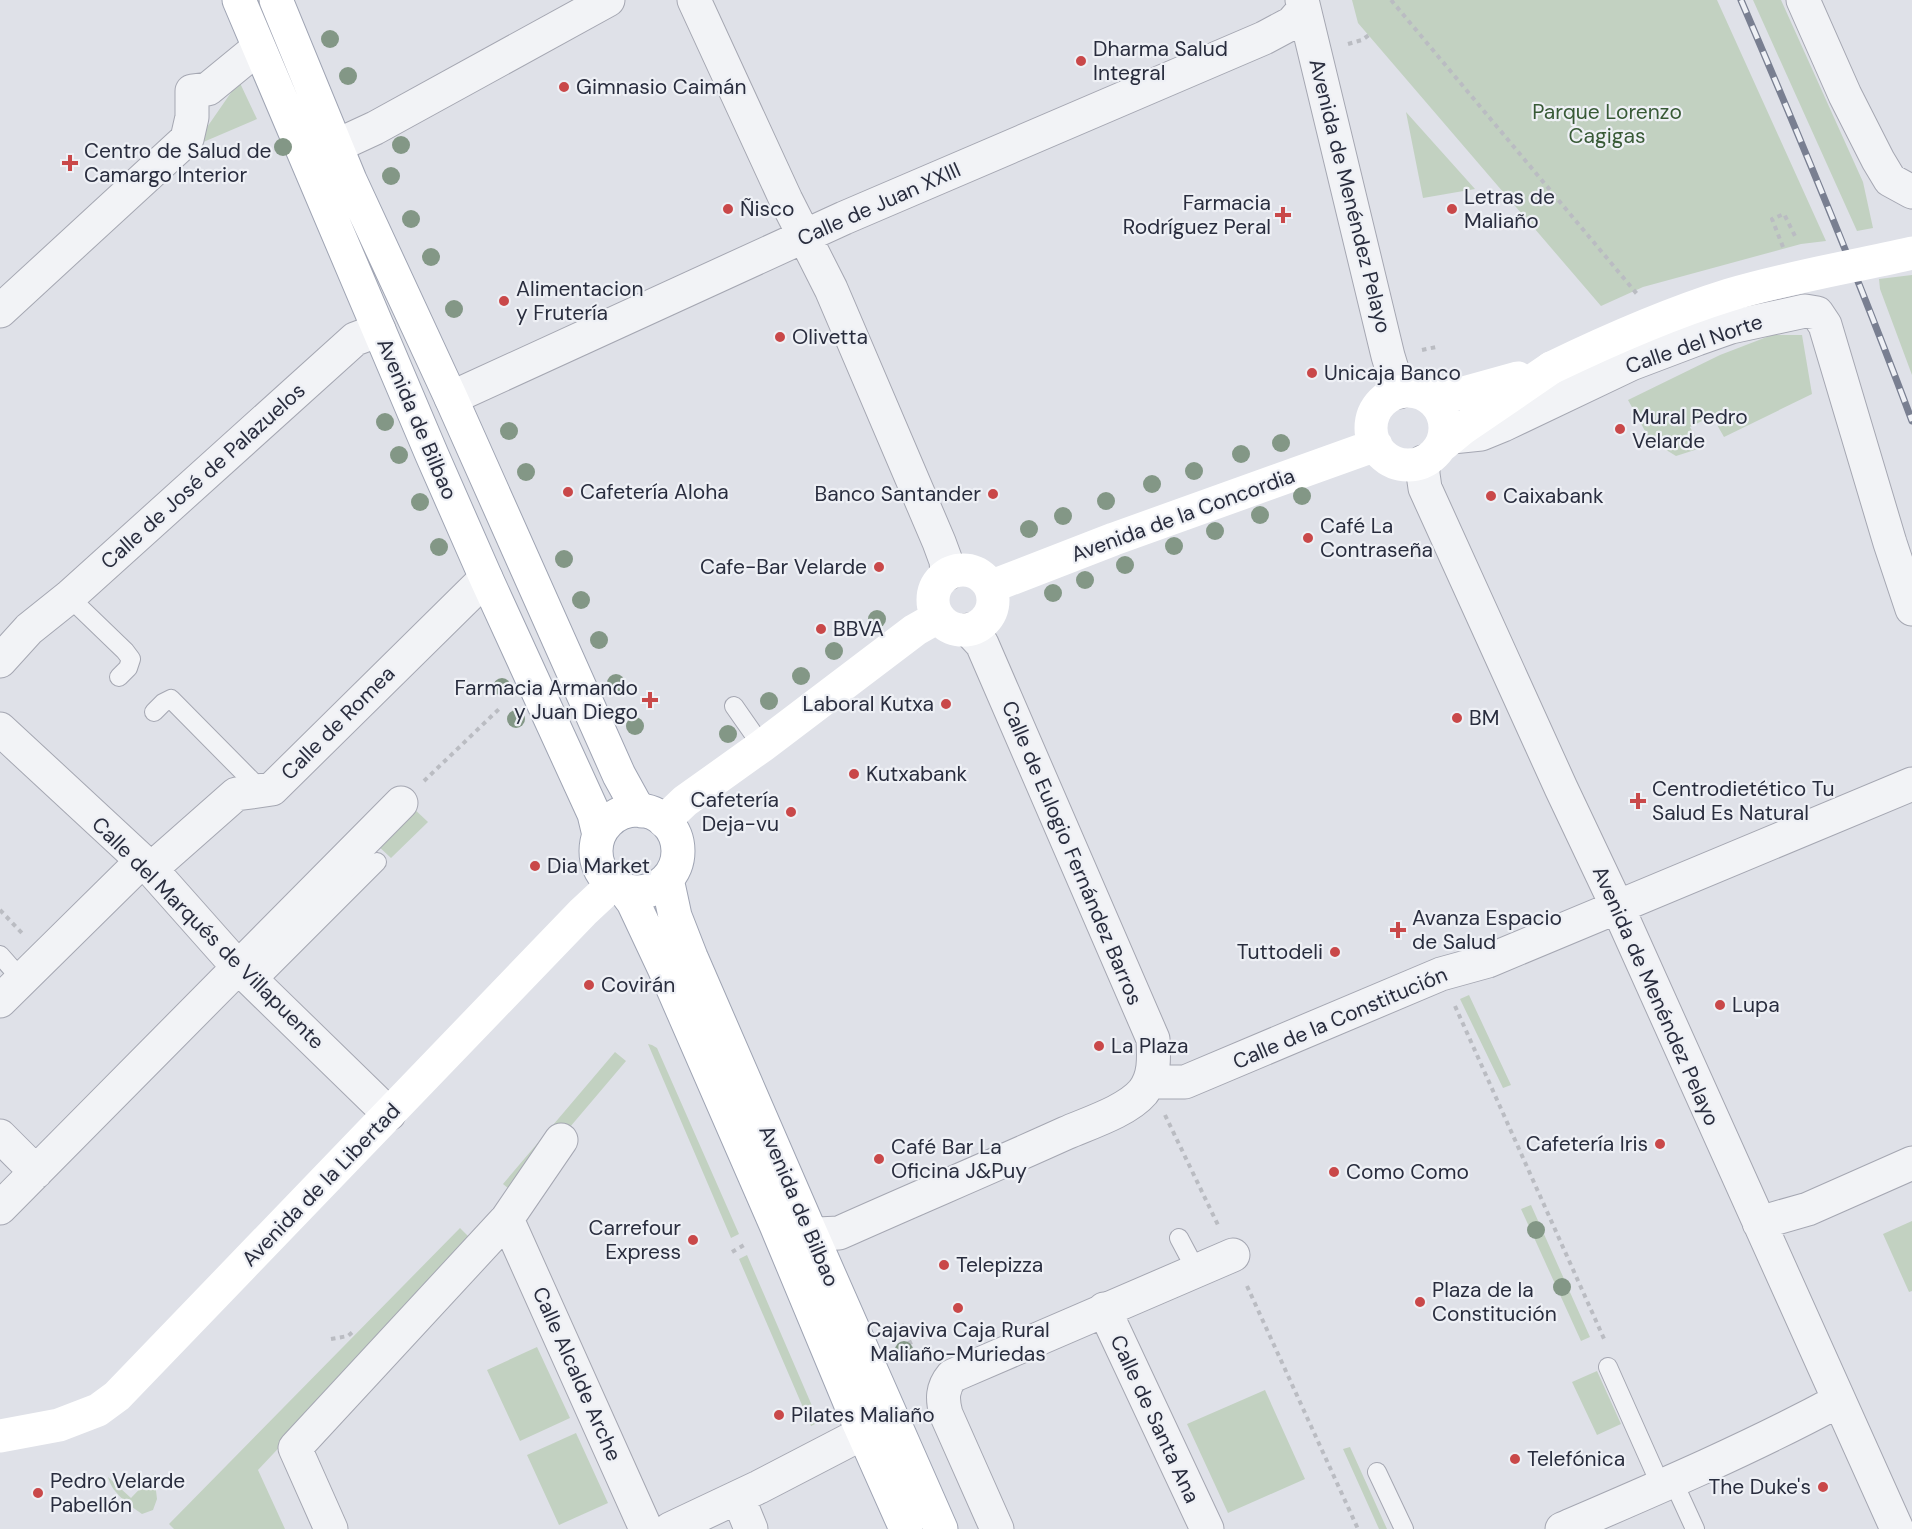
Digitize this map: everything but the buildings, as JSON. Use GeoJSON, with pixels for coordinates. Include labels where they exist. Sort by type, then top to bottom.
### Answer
{"type":"FeatureCollection","features":[{"type":"Feature","properties":{"kind":"main road","name":"Avenida de Bilbao"},"geometry":{"type":"LineString","coordinates":[[238,0],[486,578],[594,814],[599,835]]}},
{"type":"Feature","properties":{"kind":"main road","name":"Avenida de Bilbao"},"geometry":{"type":"LineString","coordinates":[[276,0],[336,146],[614,764],[635,804],[653,816]]}},
{"type":"Feature","properties":{"kind":"main road"},"geometry":{"type":"LineString","coordinates":[[1551,368],[1439,449],[1413,465],[1402,465],[1382,454],[1372,436],[1374,415],[1386,398],[1414,394],[1453,395],[1485,388],[1551,368],[1635,329],[1730,295],[1777,282],[1912,253]]}},
{"type":"Feature","properties":{"kind":"main road"},"geometry":{"type":"LineString","coordinates":[[1414,394],[1437,404],[1442,414],[1445,425],[1439,449]]}},
{"type":"Feature","properties":{"kind":"main road","name":"Avenida de la Concordia"},"geometry":{"type":"LineString","coordinates":[[990,587],[1114,539],[1376,445]]}},
{"type":"Feature","properties":{"kind":"main road"},"geometry":{"type":"LineString","coordinates":[[956,570],[976,573],[985,579],[990,587],[993,605],[990,614],[985,621],[969,630],[955,629],[942,623],[933,608],[934,589],[939,580],[956,570]]}},
{"type":"Feature","properties":{"kind":"main road"},"geometry":{"type":"LineString","coordinates":[[653,816],[685,801],[762,746],[915,630],[938,617]]}},
{"type":"Feature","properties":{"kind":"main road"},"geometry":{"type":"LineString","coordinates":[[634,811],[653,816],[674,834],[677,848],[675,866],[667,879],[651,890],[633,892],[618,887],[599,867],[596,850],[599,835],[607,824],[621,814],[634,811]]}},
{"type":"Feature","properties":{"kind":"main road","name":"Avenida de Bilbao"},"geometry":{"type":"LineString","coordinates":[[667,879],[675,916],[691,957],[941,1529]]}},
{"type":"Feature","properties":{"kind":"main road","name":"Avenida de Bilbao"},"geometry":{"type":"LineString","coordinates":[[618,887],[633,902],[664,968],[906,1529]]}},
{"type":"Feature","properties":{"kind":"main road","name":"Avenida de la Libertad"},"geometry":{"type":"LineString","coordinates":[[0,1436],[59,1425],[98,1410],[117,1396],[583,912],[618,887]]}},
{"type":"Feature","properties":{"kind":"street"},"geometry":{"type":"LineString","coordinates":[[336,146],[375,128],[608,0]]}},
{"type":"Feature","properties":{"kind":"street"},"geometry":{"type":"LineString","coordinates":[[694,0],[786,200],[831,289],[939,542],[946,561],[947,574]]}},
{"type":"Feature","properties":{"kind":"street"},"geometry":{"type":"LineString","coordinates":[[1803,0],[1845,95],[1878,160],[1890,180],[1912,192]]}},
{"type":"Feature","properties":{"kind":"street","name":"Calle de Juan XXIII"},"geometry":{"type":"LineString","coordinates":[[450,398],[805,236],[1264,38],[1292,23],[1303,4]]}},
{"type":"Feature","properties":{"kind":"street","name":"Avenida de Menéndez Pelayo"},"geometry":{"type":"LineString","coordinates":[[1303,4],[1414,394]]}},
{"type":"Feature","properties":{"kind":"street"},"geometry":{"type":"LineString","coordinates":[[0,311],[187,139],[192,117],[192,91],[208,89],[258,48]]}},
{"type":"Feature","properties":{"kind":"street","name":"Calle del Norte"},"geometry":{"type":"LineString","coordinates":[[1439,449],[1503,425],[1631,364],[1731,327],[1805,311],[1817,314],[1825,325],[1886,532],[1912,609]]}},
{"type":"Feature","properties":{"kind":"street","name":"Calle de José de Palazuelos"},"geometry":{"type":"LineString","coordinates":[[0,661],[15,632],[69,597],[355,339],[379,330]]}},
{"type":"Feature","properties":{"kind":"street","name":"Avenida de Menéndez Pelayo"},"geometry":{"type":"LineString","coordinates":[[1439,449],[1423,474],[1425,488],[1617,907],[1897,1529]]}},
{"type":"Feature","properties":{"kind":"street","name":"Calle de Romea"},"geometry":{"type":"LineString","coordinates":[[11,990],[146,865],[236,794],[272,789],[486,578]]}},
{"type":"Feature","properties":{"kind":"street","name":"Calle de Eulogio Fernández Barros"},"geometry":{"type":"LineString","coordinates":[[969,630],[985,650],[1153,1039],[1155,1060],[1149,1082]]}},
{"type":"Feature","properties":{"kind":"street","name":"Calle del Marqués de Villapuente"},"geometry":{"type":"LineString","coordinates":[[0,729],[146,865],[246,975],[389,1114]]}},
{"type":"Feature","properties":{"kind":"street","name":"Calle de la Constitución"},"geometry":{"type":"LineString","coordinates":[[1149,1082],[1185,1082],[1441,974],[1488,961],[1912,784]]}},
{"type":"Feature","properties":{"kind":"street"},"geometry":{"type":"LineString","coordinates":[[0,1208],[194,1013],[246,975],[401,803]]}},
{"type":"Feature","properties":{"kind":"street"},"geometry":{"type":"LineString","coordinates":[[808,1229],[818,1234],[839,1233],[1124,1107],[1142,1093],[1149,1082]]}},
{"type":"Feature","properties":{"kind":"street"},"geometry":{"type":"LineString","coordinates":[[0,1136],[36,1172]]}},
{"type":"Feature","properties":{"kind":"street"},"geometry":{"type":"LineString","coordinates":[[331,1529],[295,1448],[507,1219],[561,1140]]}},
{"type":"Feature","properties":{"kind":"street"},"geometry":{"type":"LineString","coordinates":[[1759,1223],[1808,1209],[1912,1163]]}},
{"type":"Feature","properties":{"kind":"street","name":"Calle Alcalde Arche"},"geometry":{"type":"LineString","coordinates":[[507,1219],[646,1529]]}},
{"type":"Feature","properties":{"kind":"street","name":"Calle de Santa Ana"},"geometry":{"type":"LineString","coordinates":[[997,1529],[946,1414],[943,1403],[946,1384],[952,1376],[1233,1255]]}},
{"type":"Feature","properties":{"kind":"street","name":"Calle de Santa Ana"},"geometry":{"type":"LineString","coordinates":[[1104,1309],[1207,1529]]}},
{"type":"Feature","properties":{"kind":"street"},"geometry":{"type":"LineString","coordinates":[[1562,1529],[1667,1483],[1838,1401]]}},
{"type":"Feature","properties":{"kind":"street"},"geometry":{"type":"LineString","coordinates":[[670,1529],[863,1433]]}},
{"type":"Feature","properties":{"kind":"street"},"geometry":{"type":"LineString","coordinates":[[738,1497],[751,1529]]}},
{"type":"Feature","properties":{"kind":"lane"},"geometry":{"type":"LineString","coordinates":[[69,597],[131,659],[128,668],[119,677]]}},
{"type":"Feature","properties":{"kind":"lane"},"geometry":{"type":"LineString","coordinates":[[154,712],[171,699],[261,790]]}},
{"type":"Feature","properties":{"kind":"lane"},"geometry":{"type":"LineString","coordinates":[[734,706],[762,746]]}},
{"type":"Feature","properties":{"kind":"lane"},"geometry":{"type":"LineString","coordinates":[[246,975],[377,862]]}},
{"type":"Feature","properties":{"kind":"lane"},"geometry":{"type":"LineString","coordinates":[[0,955],[11,990]]}},
{"type":"Feature","properties":{"kind":"lane"},"geometry":{"type":"LineString","coordinates":[[1179,1238],[1196,1270]]}},
{"type":"Feature","properties":{"kind":"lane"},"geometry":{"type":"LineString","coordinates":[[1609,1359],[1667,1483],[1695,1529]]}},
{"type":"Feature","properties":{"kind":"lane"},"geometry":{"type":"LineString","coordinates":[[1377,1472],[1404,1529]]}},
{"type":"Feature","properties":{"kind":"path"},"geometry":{"type":"LineString","coordinates":[[1391,0],[1643,301]]}},
{"type":"Feature","properties":{"kind":"path"},"geometry":{"type":"LineString","coordinates":[[1339,46],[1362,40],[1369,35]]}},
{"type":"Feature","properties":{"kind":"path"},"geometry":{"type":"LineString","coordinates":[[1784,248],[1772,219],[1784,214],[1795,236]]}},
{"type":"Feature","properties":{"kind":"path"},"geometry":{"type":"LineString","coordinates":[[401,803],[499,709]]}},
{"type":"Feature","properties":{"kind":"path"},"geometry":{"type":"LineString","coordinates":[[1441,974],[1609,1359]]}},
{"type":"Feature","properties":{"kind":"path"},"geometry":{"type":"LineString","coordinates":[[1149,1082],[1233,1255],[1358,1529]]}},
{"type":"Feature","properties":{"kind":"path"},"geometry":{"type":"LineString","coordinates":[[732,1252],[744,1245]]}},
{"type":"Feature","properties":{"kind":"path"},"geometry":{"type":"LineString","coordinates":[[902,1324],[915,1356]]}},
{"type":"Feature","properties":{"kind":"green space","name":"Parque Lorenzo Cagigas"},"geometry":{"type":"Polygon","coordinates":[[[1352,0],[1717,0],[1826,241],[1801,244],[1643,287],[1601,306],[1358,23],[1352,0]]]}},
{"type":"Feature","properties":{"kind":"green space"},"geometry":{"type":"Polygon","coordinates":[[[1753,0],[1781,0],[1863,182],[1873,228],[1857,231],[1753,0]]]}},
{"type":"Feature","properties":{"kind":"green space"},"geometry":{"type":"Polygon","coordinates":[[[239,81],[257,119],[194,146],[239,81]]]}},
{"type":"Feature","properties":{"kind":"green space"},"geometry":{"type":"Polygon","coordinates":[[[1406,112],[1475,189],[1423,198],[1406,112]]]}},
{"type":"Feature","properties":{"kind":"green space"},"geometry":{"type":"Polygon","coordinates":[[[1912,275],[1912,375],[1880,289],[1879,279],[1912,275]]]}},
{"type":"Feature","properties":{"kind":"green space"},"geometry":{"type":"Polygon","coordinates":[[[1772,335],[1802,335],[1812,394],[1724,437],[1712,416],[1690,427],[1701,448],[1676,456],[1650,440],[1628,400],[1720,355],[1772,335]]]}},
{"type":"Feature","properties":{"kind":"green space"},"geometry":{"type":"Polygon","coordinates":[[[411,806],[428,822],[391,858],[375,843],[411,806]]]}},
{"type":"Feature","properties":{"kind":"green space"},"geometry":{"type":"Polygon","coordinates":[[[1469,995],[1511,1085],[1503,1088],[1460,999],[1469,995]]]}},
{"type":"Feature","properties":{"kind":"green space"},"geometry":{"type":"Polygon","coordinates":[[[648,1044],[657,1048],[739,1234],[731,1238],[648,1044]]]}},
{"type":"Feature","properties":{"kind":"green space"},"geometry":{"type":"Polygon","coordinates":[[[615,1052],[626,1061],[514,1193],[503,1184],[615,1052]]]}},
{"type":"Feature","properties":{"kind":"green space"},"geometry":{"type":"Polygon","coordinates":[[[1531,1205],[1590,1337],[1581,1341],[1521,1209],[1531,1205]]]}},
{"type":"Feature","properties":{"kind":"green space"},"geometry":{"type":"Polygon","coordinates":[[[1912,1221],[1912,1291],[1909,1292],[1883,1234],[1912,1221]]]}},
{"type":"Feature","properties":{"kind":"green space"},"geometry":{"type":"Polygon","coordinates":[[[460,1228],[473,1241],[258,1470],[285,1529],[174,1529],[169,1524],[460,1228]]]}},
{"type":"Feature","properties":{"kind":"green space"},"geometry":{"type":"Polygon","coordinates":[[[747,1255],[819,1422],[811,1426],[739,1259],[747,1255]]]}},
{"type":"Feature","properties":{"kind":"green space"},"geometry":{"type":"Polygon","coordinates":[[[537,1347],[570,1418],[520,1441],[487,1370],[537,1347]]]}},
{"type":"Feature","properties":{"kind":"green space"},"geometry":{"type":"Polygon","coordinates":[[[1597,1371],[1621,1424],[1597,1435],[1572,1382],[1597,1371]]]}},
{"type":"Feature","properties":{"kind":"green space"},"geometry":{"type":"Polygon","coordinates":[[[1265,1390],[1305,1479],[1228,1513],[1187,1424],[1265,1390]]]}},
{"type":"Feature","properties":{"kind":"green space"},"geometry":{"type":"Polygon","coordinates":[[[576,1433],[608,1503],[559,1525],[527,1455],[576,1433]]]}},
{"type":"Feature","properties":{"kind":"green space"},"geometry":{"type":"Polygon","coordinates":[[[1350,1447],[1387,1529],[1379,1529],[1343,1449],[1350,1447]]]}},
{"type":"Feature","properties":{"kind":"green space"},"geometry":{"type":"Polygon","coordinates":[[[154,1474],[157,1499],[153,1510],[142,1514],[117,1493],[108,1477],[131,1498],[154,1474]]]}},
{"type":"Feature","properties":{"kind":"railway"},"geometry":{"type":"LineString","coordinates":[[1741,0],[1829,210],[1912,421]]}},
{"type":"Feature","properties":{"kind":"place","name":"Dharma Salud Integral"},"geometry":{"type":"Point","coordinates":[1081,61]}},
{"type":"Feature","properties":{"kind":"place","name":"Gimnasio Caimán"},"geometry":{"type":"Point","coordinates":[564,87]}},
{"type":"Feature","properties":{"kind":"place","name":"Centro de Salud de Camargo Interior"},"geometry":{"type":"Point","coordinates":[70,163]}},
{"type":"Feature","properties":{"kind":"place","name":"Ñisco"},"geometry":{"type":"Point","coordinates":[728,209]}},
{"type":"Feature","properties":{"kind":"place","name":"Letras de Maliaño"},"geometry":{"type":"Point","coordinates":[1452,209]}},
{"type":"Feature","properties":{"kind":"place","name":"Farmacia Rodríguez Peral"},"geometry":{"type":"Point","coordinates":[1283,215]}},
{"type":"Feature","properties":{"kind":"place","name":"Alimentacion y Frutería"},"geometry":{"type":"Point","coordinates":[504,301]}},
{"type":"Feature","properties":{"kind":"place","name":"Olivetta"},"geometry":{"type":"Point","coordinates":[780,337]}},
{"type":"Feature","properties":{"kind":"place","name":"Unicaja Banco"},"geometry":{"type":"Point","coordinates":[1312,373]}},
{"type":"Feature","properties":{"kind":"place","name":"Mural Pedro Velarde"},"geometry":{"type":"Point","coordinates":[1620,429]}},
{"type":"Feature","properties":{"kind":"place","name":"Cafetería Aloha"},"geometry":{"type":"Point","coordinates":[568,492]}},
{"type":"Feature","properties":{"kind":"place","name":"Banco Santander"},"geometry":{"type":"Point","coordinates":[993,494]}},
{"type":"Feature","properties":{"kind":"place","name":"Caixabank"},"geometry":{"type":"Point","coordinates":[1491,496]}},
{"type":"Feature","properties":{"kind":"place","name":"Café La Contraseña"},"geometry":{"type":"Point","coordinates":[1308,538]}},
{"type":"Feature","properties":{"kind":"place","name":"Cafe-Bar Velarde"},"geometry":{"type":"Point","coordinates":[879,567]}},
{"type":"Feature","properties":{"kind":"place","name":"BBVA"},"geometry":{"type":"Point","coordinates":[821,629]}},
{"type":"Feature","properties":{"kind":"place","name":"Farmacia Armando y Juan Diego"},"geometry":{"type":"Point","coordinates":[650,700]}},
{"type":"Feature","properties":{"kind":"place","name":"Laboral Kutxa"},"geometry":{"type":"Point","coordinates":[946,704]}},
{"type":"Feature","properties":{"kind":"place","name":"BM"},"geometry":{"type":"Point","coordinates":[1457,718]}},
{"type":"Feature","properties":{"kind":"place","name":"Kutxabank"},"geometry":{"type":"Point","coordinates":[854,774]}},
{"type":"Feature","properties":{"kind":"place","name":"Centrodietético Tu Salud Es Natural"},"geometry":{"type":"Point","coordinates":[1638,801]}},
{"type":"Feature","properties":{"kind":"place","name":"Cafetería Deja-vu"},"geometry":{"type":"Point","coordinates":[791,812]}},
{"type":"Feature","properties":{"kind":"place","name":"Dia Market"},"geometry":{"type":"Point","coordinates":[535,866]}},
{"type":"Feature","properties":{"kind":"place","name":"Avanza Espacio de Salud"},"geometry":{"type":"Point","coordinates":[1398,930]}},
{"type":"Feature","properties":{"kind":"place","name":"Tuttodeli"},"geometry":{"type":"Point","coordinates":[1335,952]}},
{"type":"Feature","properties":{"kind":"place","name":"Covirán"},"geometry":{"type":"Point","coordinates":[589,985]}},
{"type":"Feature","properties":{"kind":"place","name":"Lupa"},"geometry":{"type":"Point","coordinates":[1720,1005]}},
{"type":"Feature","properties":{"kind":"place","name":"La Plaza"},"geometry":{"type":"Point","coordinates":[1099,1046]}},
{"type":"Feature","properties":{"kind":"place","name":"Cafetería Iris"},"geometry":{"type":"Point","coordinates":[1660,1144]}},
{"type":"Feature","properties":{"kind":"place","name":"Café Bar La Oficina J&Puy"},"geometry":{"type":"Point","coordinates":[879,1159]}},
{"type":"Feature","properties":{"kind":"place","name":"Como Como"},"geometry":{"type":"Point","coordinates":[1334,1172]}},
{"type":"Feature","properties":{"kind":"place","name":"Carrefour Express"},"geometry":{"type":"Point","coordinates":[693,1240]}},
{"type":"Feature","properties":{"kind":"place","name":"Telepizza"},"geometry":{"type":"Point","coordinates":[944,1265]}},
{"type":"Feature","properties":{"kind":"place","name":"Plaza de la Constitución"},"geometry":{"type":"Point","coordinates":[1420,1302]}},
{"type":"Feature","properties":{"kind":"place","name":"Cajaviva Caja Rural Maliaño-Muriedas"},"geometry":{"type":"Point","coordinates":[958,1308]}},
{"type":"Feature","properties":{"kind":"place","name":"Pilates Maliaño"},"geometry":{"type":"Point","coordinates":[779,1415]}},
{"type":"Feature","properties":{"kind":"place","name":"Telefónica"},"geometry":{"type":"Point","coordinates":[1515,1459]}},
{"type":"Feature","properties":{"kind":"place","name":"The Duke's"},"geometry":{"type":"Point","coordinates":[1823,1487]}},
{"type":"Feature","properties":{"kind":"place","name":"Pedro Velarde Pabellón"},"geometry":{"type":"Point","coordinates":[38,1493]}}]}
